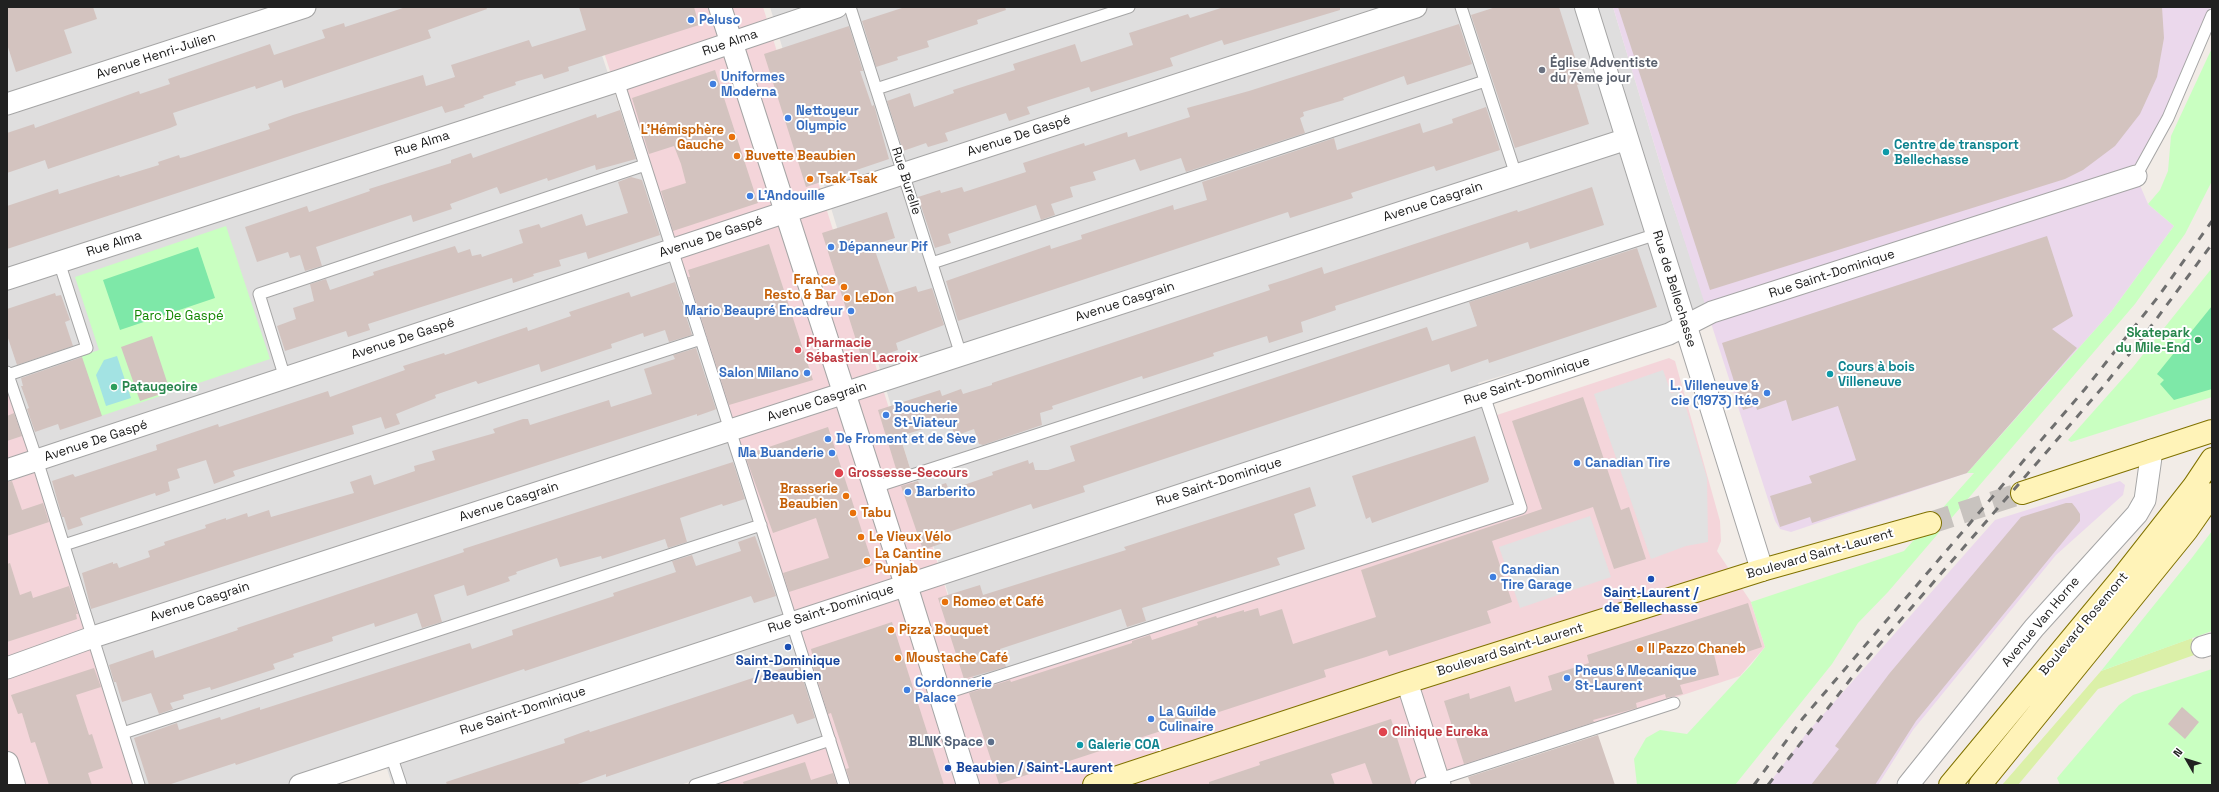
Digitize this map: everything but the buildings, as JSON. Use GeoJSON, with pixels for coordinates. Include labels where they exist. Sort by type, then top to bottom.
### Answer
{"type":"FeatureCollection","features":[{"type":"Feature","properties":{"kind":"main road"},"geometry":{"type":"LineString","coordinates":[[2022,493],[2212,431]]}},
{"type":"Feature","properties":{"kind":"main road","name":"Boulevard Rosemont"},"geometry":{"type":"LineString","coordinates":[[1950,785],[2131,567],[2194,486],[2212,459]]}},
{"type":"Feature","properties":{"kind":"main road","name":"Boulevard Rosemont"},"geometry":{"type":"LineString","coordinates":[[1980,785],[2188,530],[2212,494]]}},
{"type":"Feature","properties":{"kind":"main road","name":"Boulevard Saint-Laurent"},"geometry":{"type":"LineString","coordinates":[[1094,785],[1407,682],[1762,570],[1930,523]]}},
{"type":"Feature","properties":{"kind":"street","name":"Avenue Henri-Julien"},"geometry":{"type":"LineString","coordinates":[[7,104],[305,7]]}},
{"type":"Feature","properties":{"kind":"street"},"geometry":{"type":"LineString","coordinates":[[720,7],[845,393],[968,785]]}},
{"type":"Feature","properties":{"kind":"street","name":"Rue Alma"},"geometry":{"type":"LineString","coordinates":[[7,279],[618,81],[836,7]]}},
{"type":"Feature","properties":{"kind":"street","name":"Avenue De Gaspé"},"geometry":{"type":"LineString","coordinates":[[7,470],[673,249],[1416,7]]}},
{"type":"Feature","properties":{"kind":"street","name":"Rue de Bellechasse"},"geometry":{"type":"LineString","coordinates":[[1586,7],[1657,234],[1691,323],[1762,570]]}},
{"type":"Feature","properties":{"kind":"street","name":"Avenue Casgrain"},"geometry":{"type":"LineString","coordinates":[[7,668],[93,637],[1627,138]]}},
{"type":"Feature","properties":{"kind":"street","name":"Rue Saint-Dominique"},"geometry":{"type":"LineString","coordinates":[[300,785],[792,622],[1484,396],[1669,334],[1712,312],[2136,176]]}},
{"type":"Feature","properties":{"kind":"street","name":"Avenue Van Horne"},"geometry":{"type":"LineString","coordinates":[[1908,785],[2034,628],[2137,514],[2145,500],[2152,450]]}},
{"type":"Feature","properties":{"kind":"street"},"geometry":{"type":"LineString","coordinates":[[1407,682],[1433,783]]}},
{"type":"Feature","properties":{"kind":"street"},"geometry":{"type":"LineString","coordinates":[[7,763],[14,785]]}},
{"type":"Feature","properties":{"kind":"lane","name":"Rue Burelle"},"geometry":{"type":"LineString","coordinates":[[850,7],[961,355]]}},
{"type":"Feature","properties":{"kind":"lane"},"geometry":{"type":"LineString","coordinates":[[876,89],[1130,7]]}},
{"type":"Feature","properties":{"kind":"lane"},"geometry":{"type":"LineString","coordinates":[[1460,7],[1516,175]]}},
{"type":"Feature","properties":{"kind":"lane"},"geometry":{"type":"LineString","coordinates":[[2136,176],[2168,118],[2212,15]]}},
{"type":"Feature","properties":{"kind":"lane"},"geometry":{"type":"LineString","coordinates":[[618,81],[844,785]]}},
{"type":"Feature","properties":{"kind":"lane"},"geometry":{"type":"LineString","coordinates":[[932,263],[1485,82]]}},
{"type":"Feature","properties":{"kind":"lane"},"geometry":{"type":"LineString","coordinates":[[285,378],[259,294],[645,165]]}},
{"type":"Feature","properties":{"kind":"lane"},"geometry":{"type":"LineString","coordinates":[[874,487],[1657,234]]}},
{"type":"Feature","properties":{"kind":"lane"},"geometry":{"type":"LineString","coordinates":[[58,262],[87,348],[7,373],[37,460],[139,785]]}},
{"type":"Feature","properties":{"kind":"lane"},"geometry":{"type":"LineString","coordinates":[[64,545],[701,339]]}},
{"type":"Feature","properties":{"kind":"lane"},"geometry":{"type":"LineString","coordinates":[[940,695],[1521,508],[1484,396]]}},
{"type":"Feature","properties":{"kind":"lane"},"geometry":{"type":"LineString","coordinates":[[123,734],[761,525]]}},
{"type":"Feature","properties":{"kind":"lane"},"geometry":{"type":"LineString","coordinates":[[1433,783],[1674,703]]}},
{"type":"Feature","properties":{"kind":"lane"},"geometry":{"type":"LineString","coordinates":[[695,785],[830,740]]}},
{"type":"Feature","properties":{"kind":"lane"},"geometry":{"type":"LineString","coordinates":[[391,755],[401,785]]}},
{"type":"Feature","properties":{"kind":"shaded area"},"geometry":{"type":"Polygon","coordinates":[[[7,7],[586,7],[697,342],[824,740],[680,785],[392,785],[384,759],[303,785],[134,785],[7,380],[7,7]]]}},
{"type":"Feature","properties":{"kind":"shaded area"},"geometry":{"type":"Polygon","coordinates":[[[589,7],[763,7],[974,679],[1521,508],[1491,417],[1669,358],[1675,361],[1720,521],[1721,541],[1717,551],[1751,602],[1765,647],[1740,676],[1412,785],[685,785],[830,740],[589,7]]]}},
{"type":"Feature","properties":{"kind":"shaded area"},"geometry":{"type":"Polygon","coordinates":[[[770,7],[1613,7],[1668,190],[1708,310],[1660,328],[1478,383],[1521,508],[974,679],[770,7]]]}},
{"type":"Feature","properties":{"kind":"shaded area"},"geometry":{"type":"Polygon","coordinates":[[[1613,7],[2212,7],[2212,27],[2135,165],[2136,176],[2148,204],[2174,226],[2111,312],[1967,473],[1791,532],[1780,529],[1775,521],[1668,190],[1613,7]]]}},
{"type":"Feature","properties":{"kind":"shaded area"},"geometry":{"type":"Polygon","coordinates":[[[1663,370],[1671,393],[1679,391],[1687,411],[1707,478],[1708,542],[1686,546],[1651,559],[1594,394],[1663,370]]]}},
{"type":"Feature","properties":{"kind":"shaded area"},"geometry":{"type":"Polygon","coordinates":[[[7,378],[139,785],[7,785],[7,378]]]}},
{"type":"Feature","properties":{"kind":"shaded area"},"geometry":{"type":"Polygon","coordinates":[[[2120,481],[2125,485],[2123,495],[2056,555],[1913,730],[1878,785],[1768,785],[1806,734],[1995,520],[2120,481]]]}},
{"type":"Feature","properties":{"kind":"shaded area"},"geometry":{"type":"Polygon","coordinates":[[[1590,516],[1611,577],[1520,608],[1499,547],[1590,516]]]}},
{"type":"Feature","properties":{"kind":"green space"},"geometry":{"type":"Polygon","coordinates":[[[2212,48],[2212,181],[2185,234],[2135,304],[1888,592],[1858,623],[1832,664],[1735,785],[1637,785],[1634,759],[1646,738],[1660,730],[1687,734],[1751,665],[1765,647],[1751,602],[1904,551],[1974,473],[1967,473],[2111,312],[2174,226],[2148,204],[2160,190],[2168,171],[2171,136],[2212,48]]]}},
{"type":"Feature","properties":{"kind":"green space","name":"Parc De Gaspé"},"geometry":{"type":"Polygon","coordinates":[[[226,226],[270,359],[101,416],[81,356],[99,350],[75,277],[226,226]]]}},
{"type":"Feature","properties":{"kind":"green space"},"geometry":{"type":"Polygon","coordinates":[[[198,247],[215,298],[120,330],[103,280],[198,247]]]}},
{"type":"Feature","properties":{"kind":"green space"},"geometry":{"type":"Polygon","coordinates":[[[2212,268],[2212,397],[2071,442],[2068,440],[2133,367],[2212,268]]]}},
{"type":"Feature","properties":{"kind":"green space","name":"Skatepark du Mile-End"},"geometry":{"type":"Polygon","coordinates":[[[2212,306],[2212,389],[2174,400],[2160,384],[2164,380],[2157,374],[2212,306]]]}},
{"type":"Feature","properties":{"kind":"green space"},"geometry":{"type":"Polygon","coordinates":[[[2212,531],[2212,631],[2101,671],[2191,559],[2212,531]]]}},
{"type":"Feature","properties":{"kind":"green space"},"geometry":{"type":"Polygon","coordinates":[[[2192,638],[2197,654],[2098,689],[2018,785],[2002,785],[2101,671],[2192,638]]]}},
{"type":"Feature","properties":{"kind":"green space"},"geometry":{"type":"Polygon","coordinates":[[[2212,669],[2212,785],[2060,785],[2057,778],[2119,705],[2133,695],[2212,669]]]}},
{"type":"Feature","properties":{"kind":"water","name":"Pataugeoire"},"geometry":{"type":"Polygon","coordinates":[[[117,356],[131,398],[106,406],[96,375],[104,360],[117,356]]]}},
{"type":"Feature","properties":{"kind":"tunnel"},"geometry":{"type":"LineString","coordinates":[[1930,523],[2022,493]]}},
{"type":"Feature","properties":{"kind":"railway"},"geometry":{"type":"LineString","coordinates":[[1754,785],[1803,718],[2085,389],[2158,297],[2212,221]]}},
{"type":"Feature","properties":{"kind":"railway"},"geometry":{"type":"LineString","coordinates":[[1768,785],[1860,667],[2102,388],[2146,333],[2212,244]]}},
{"type":"Feature","properties":{"kind":"place","name":"Peluso"},"geometry":{"type":"Point","coordinates":[691,20]}},
{"type":"Feature","properties":{"kind":"place","name":"Église Adventiste du 7ème jour"},"geometry":{"type":"Point","coordinates":[1542,70]}},
{"type":"Feature","properties":{"kind":"place","name":"Uniformes Moderna"},"geometry":{"type":"Point","coordinates":[713,84]}},
{"type":"Feature","properties":{"kind":"place","name":"Nettoyeur Olympic"},"geometry":{"type":"Point","coordinates":[788,118]}},
{"type":"Feature","properties":{"kind":"place","name":"L'Hémisphère Gauche"},"geometry":{"type":"Point","coordinates":[732,137]}},
{"type":"Feature","properties":{"kind":"place","name":"Centre de transport Bellechasse"},"geometry":{"type":"Point","coordinates":[1886,152]}},
{"type":"Feature","properties":{"kind":"place","name":"Buvette Beaubien"},"geometry":{"type":"Point","coordinates":[737,156]}},
{"type":"Feature","properties":{"kind":"place","name":"Tsak Tsak"},"geometry":{"type":"Point","coordinates":[810,179]}},
{"type":"Feature","properties":{"kind":"place","name":"L’Andouille"},"geometry":{"type":"Point","coordinates":[750,196]}},
{"type":"Feature","properties":{"kind":"place","name":"Dépanneur Pif"},"geometry":{"type":"Point","coordinates":[831,247]}},
{"type":"Feature","properties":{"kind":"place","name":"France Resto & Bar"},"geometry":{"type":"Point","coordinates":[844,287]}},
{"type":"Feature","properties":{"kind":"place","name":"LeDon"},"geometry":{"type":"Point","coordinates":[847,298]}},
{"type":"Feature","properties":{"kind":"place","name":"Mario Beaupré Encadreur"},"geometry":{"type":"Point","coordinates":[851,311]}},
{"type":"Feature","properties":{"kind":"place","name":"Skatepark du Mile-End"},"geometry":{"type":"Point","coordinates":[2198,340]}},
{"type":"Feature","properties":{"kind":"place","name":"Pharmacie Sébastien Lacroix"},"geometry":{"type":"Point","coordinates":[798,350]}},
{"type":"Feature","properties":{"kind":"place","name":"Salon Milano"},"geometry":{"type":"Point","coordinates":[807,373]}},
{"type":"Feature","properties":{"kind":"place","name":"Cours à bois Villeneuve"},"geometry":{"type":"Point","coordinates":[1830,374]}},
{"type":"Feature","properties":{"kind":"place","name":"Pataugeoire"},"geometry":{"type":"Point","coordinates":[114,387]}},
{"type":"Feature","properties":{"kind":"place","name":"L. Villeneuve & cie (1973) ltée"},"geometry":{"type":"Point","coordinates":[1767,393]}},
{"type":"Feature","properties":{"kind":"place","name":"Boucherie St-Viateur"},"geometry":{"type":"Point","coordinates":[886,415]}},
{"type":"Feature","properties":{"kind":"place","name":"De Froment et de Sève"},"geometry":{"type":"Point","coordinates":[828,439]}},
{"type":"Feature","properties":{"kind":"place","name":"Ma Buanderie"},"geometry":{"type":"Point","coordinates":[832,453]}},
{"type":"Feature","properties":{"kind":"place","name":"Canadian Tire"},"geometry":{"type":"Point","coordinates":[1577,463]}},
{"type":"Feature","properties":{"kind":"place","name":"Grossesse-Secours"},"geometry":{"type":"Point","coordinates":[839,473]}},
{"type":"Feature","properties":{"kind":"place","name":"Barberito"},"geometry":{"type":"Point","coordinates":[908,492]}},
{"type":"Feature","properties":{"kind":"place","name":"Brasserie Beaubien"},"geometry":{"type":"Point","coordinates":[846,496]}},
{"type":"Feature","properties":{"kind":"place","name":"Tabu"},"geometry":{"type":"Point","coordinates":[853,513]}},
{"type":"Feature","properties":{"kind":"place","name":"Le Vieux Vélo"},"geometry":{"type":"Point","coordinates":[861,537]}},
{"type":"Feature","properties":{"kind":"place","name":"La Cantine Punjab"},"geometry":{"type":"Point","coordinates":[867,561]}},
{"type":"Feature","properties":{"kind":"place","name":"Canadian Tire Garage"},"geometry":{"type":"Point","coordinates":[1493,577]}},
{"type":"Feature","properties":{"kind":"place","name":"Saint-Laurent / de Bellechasse"},"geometry":{"type":"Point","coordinates":[1651,579]}},
{"type":"Feature","properties":{"kind":"place","name":"Romeo et Café"},"geometry":{"type":"Point","coordinates":[945,602]}},
{"type":"Feature","properties":{"kind":"place","name":"Pizza Bouquet"},"geometry":{"type":"Point","coordinates":[891,630]}},
{"type":"Feature","properties":{"kind":"place","name":"Saint-Dominique / Beaubien"},"geometry":{"type":"Point","coordinates":[788,647]}},
{"type":"Feature","properties":{"kind":"place","name":"Il Pazzo Chaneb"},"geometry":{"type":"Point","coordinates":[1640,649]}},
{"type":"Feature","properties":{"kind":"place","name":"Moustache Café"},"geometry":{"type":"Point","coordinates":[898,658]}},
{"type":"Feature","properties":{"kind":"place","name":"Pneus & Mecanique St-Laurent"},"geometry":{"type":"Point","coordinates":[1567,678]}},
{"type":"Feature","properties":{"kind":"place","name":"Cordonnerie Palace"},"geometry":{"type":"Point","coordinates":[907,690]}},
{"type":"Feature","properties":{"kind":"place","name":"La Guilde Culinaire"},"geometry":{"type":"Point","coordinates":[1151,719]}},
{"type":"Feature","properties":{"kind":"place","name":"Clinique Eureka"},"geometry":{"type":"Point","coordinates":[1383,732]}},
{"type":"Feature","properties":{"kind":"place","name":"BLNK Space"},"geometry":{"type":"Point","coordinates":[991,742]}},
{"type":"Feature","properties":{"kind":"place","name":"Galerie COA"},"geometry":{"type":"Point","coordinates":[1080,745]}},
{"type":"Feature","properties":{"kind":"place","name":"Beaubien / Saint-Laurent"},"geometry":{"type":"Point","coordinates":[948,768]}}]}
